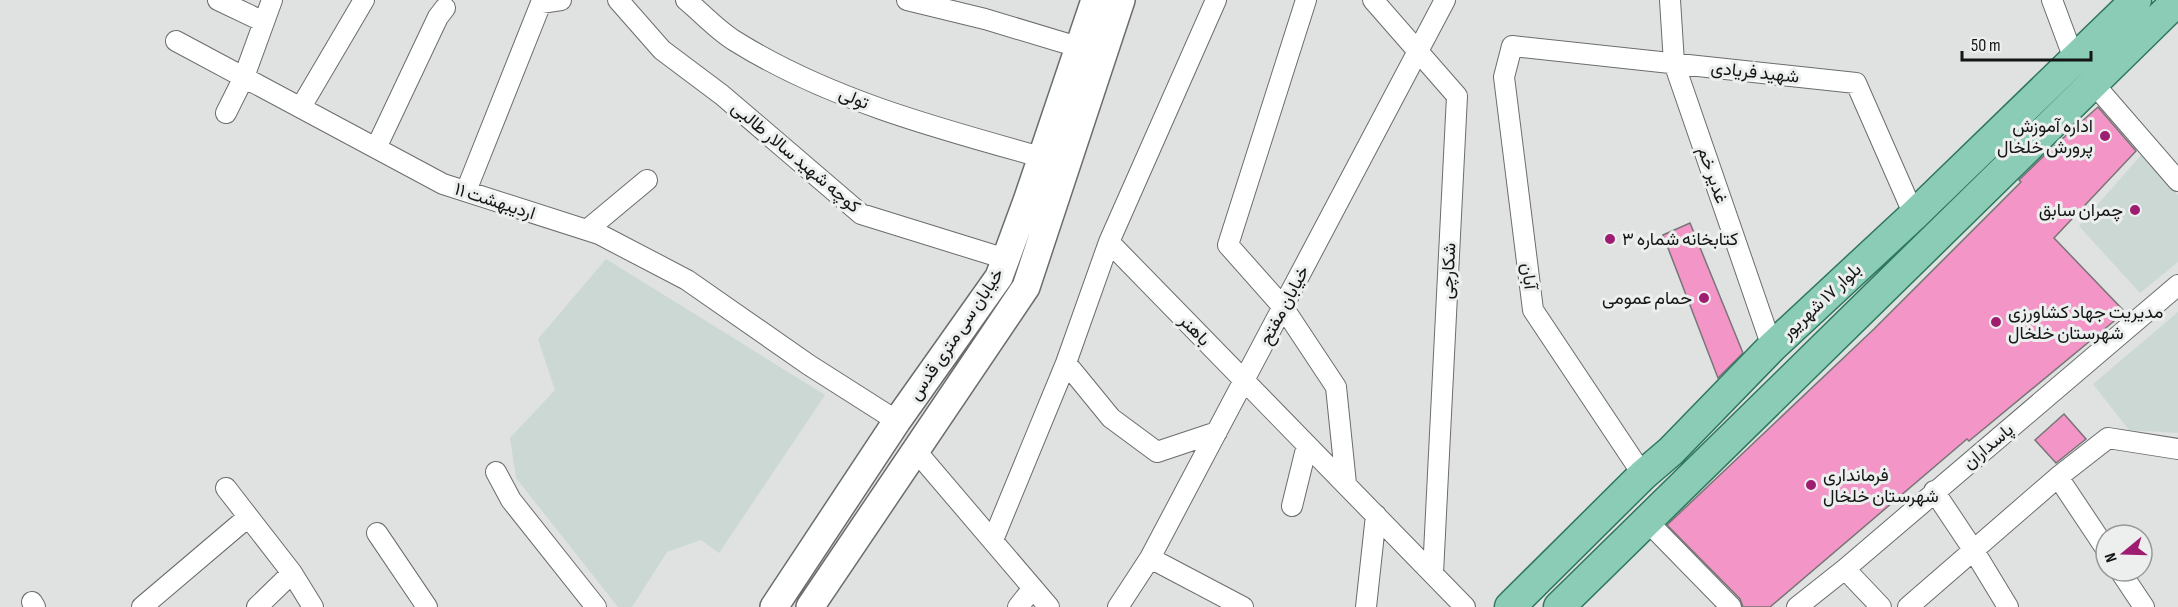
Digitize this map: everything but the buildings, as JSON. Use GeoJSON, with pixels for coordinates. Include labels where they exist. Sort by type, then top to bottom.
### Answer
{"type":"FeatureCollection","features":[{"type":"Feature","properties":{"kind":"main road","name":"خیابان سی متری قدس"},"geometry":{"type":"LineString","coordinates":[[774,607],[1002,268],[1095,0]]}},
{"type":"Feature","properties":{"kind":"main road","name":"خیابان سی متری قدس"},"geometry":{"type":"LineString","coordinates":[[810,607],[1026,287],[1121,0]]}},
{"type":"Feature","properties":{"kind":"main road","name":"بلوار ١٧ شهریور"},"geometry":{"type":"LineString","coordinates":[[1510,607],[1617,500],[1671,451],[1772,347],[2136,0]]}},
{"type":"Feature","properties":{"kind":"main road","name":"بلوار ١٧ شهریور"},"geometry":{"type":"LineString","coordinates":[[1559,607],[2178,0]]}},
{"type":"Feature","properties":{"kind":"main road"},"geometry":{"type":"LineString","coordinates":[[1002,268],[1026,287]]}},
{"type":"Feature","properties":{"kind":"main road"},"geometry":{"type":"LineString","coordinates":[[1617,500],[1611,517],[1615,527],[1622,531],[1629,531],[1644,523]]}},
{"type":"Feature","properties":{"kind":"street"},"geometry":{"type":"LineString","coordinates":[[218,0],[264,22]]}},
{"type":"Feature","properties":{"kind":"street"},"geometry":{"type":"LineString","coordinates":[[226,113],[244,77],[272,0]]}},
{"type":"Feature","properties":{"kind":"street"},"geometry":{"type":"LineString","coordinates":[[301,107],[364,0]]}},
{"type":"Feature","properties":{"kind":"street"},"geometry":{"type":"LineString","coordinates":[[466,192],[541,3],[561,0]]}},
{"type":"Feature","properties":{"kind":"street","name":"کوچه شهید سالار طالبی"},"geometry":{"type":"LineString","coordinates":[[618,0],[662,50],[722,95],[861,214],[1002,268]]}},
{"type":"Feature","properties":{"kind":"street","name":"تولی"},"geometry":{"type":"LineString","coordinates":[[686,0],[734,40],[788,70],[857,100],[935,128],[1041,157]]}},
{"type":"Feature","properties":{"kind":"street"},"geometry":{"type":"LineString","coordinates":[[907,0],[985,19],[1078,47]]}},
{"type":"Feature","properties":{"kind":"street"},"geometry":{"type":"LineString","coordinates":[[993,540],[1066,363],[1109,242],[1216,0]]}},
{"type":"Feature","properties":{"kind":"street"},"geometry":{"type":"LineString","coordinates":[[1306,0],[1228,245],[1282,307],[1336,387],[1346,484]]}},
{"type":"Feature","properties":{"kind":"street","name":"شکارچی"},"geometry":{"type":"LineString","coordinates":[[1373,0],[1457,96],[1433,573]]}},
{"type":"Feature","properties":{"kind":"street","name":"خیابان مفتح"},"geometry":{"type":"LineString","coordinates":[[1118,607],[1150,558],[1445,0]]}},
{"type":"Feature","properties":{"kind":"street","name":"غدیر خم"},"geometry":{"type":"LineString","coordinates":[[1670,0],[1674,63],[1772,347]]}},
{"type":"Feature","properties":{"kind":"street"},"geometry":{"type":"LineString","coordinates":[[2052,0],[2074,59]]}},
{"type":"Feature","properties":{"kind":"street"},"geometry":{"type":"LineString","coordinates":[[376,148],[438,17],[445,8]]}},
{"type":"Feature","properties":{"kind":"street","name":"۱۱ اردیبهشت"},"geometry":{"type":"LineString","coordinates":[[176,41],[443,184],[599,234],[687,280],[809,365],[897,421]]}},
{"type":"Feature","properties":{"kind":"street","name":"شهید فریادی"},"geometry":{"type":"LineString","coordinates":[[1512,46],[1856,83],[1914,214]]}},
{"type":"Feature","properties":{"kind":"street","name":"آبان"},"geometry":{"type":"LineString","coordinates":[[1512,46],[1504,76],[1533,310],[1643,475]]}},
{"type":"Feature","properties":{"kind":"street"},"geometry":{"type":"LineString","coordinates":[[2093,83],[2178,181]]}},
{"type":"Feature","properties":{"kind":"street"},"geometry":{"type":"LineString","coordinates":[[587,230],[647,180]]}},
{"type":"Feature","properties":{"kind":"street","name":"باهنر"},"geometry":{"type":"LineString","coordinates":[[1109,242],[1465,607]]}},
{"type":"Feature","properties":{"kind":"street","name":"پاسداران"},"geometry":{"type":"LineString","coordinates":[[1797,607],[2178,285]]}},
{"type":"Feature","properties":{"kind":"street"},"geometry":{"type":"LineString","coordinates":[[1066,363],[1111,418],[1156,453],[1217,432]]}},
{"type":"Feature","properties":{"kind":"street"},"geometry":{"type":"LineString","coordinates":[[1908,607],[2058,477],[2108,438],[2178,449]]}},
{"type":"Feature","properties":{"kind":"street"},"geometry":{"type":"LineString","coordinates":[[1292,506],[1307,445]]}},
{"type":"Feature","properties":{"kind":"street"},"geometry":{"type":"LineString","coordinates":[[916,451],[1049,607]]}},
{"type":"Feature","properties":{"kind":"street"},"geometry":{"type":"LineString","coordinates":[[496,472],[511,500],[596,607]]}},
{"type":"Feature","properties":{"kind":"street"},"geometry":{"type":"LineString","coordinates":[[2058,477],[2094,531]]}},
{"type":"Feature","properties":{"kind":"street"},"geometry":{"type":"LineString","coordinates":[[226,488],[292,573],[314,607]]}},
{"type":"Feature","properties":{"kind":"street"},"geometry":{"type":"LineString","coordinates":[[1934,491],[2008,607]]}},
{"type":"Feature","properties":{"kind":"street"},"geometry":{"type":"LineString","coordinates":[[1366,607],[1376,515]]}},
{"type":"Feature","properties":{"kind":"street"},"geometry":{"type":"LineString","coordinates":[[142,607],[248,517]]}},
{"type":"Feature","properties":{"kind":"street"},"geometry":{"type":"LineString","coordinates":[[1644,523],[1731,607]]}},
{"type":"Feature","properties":{"kind":"street"},"geometry":{"type":"LineString","coordinates":[[377,533],[426,607]]}},
{"type":"Feature","properties":{"kind":"street"},"geometry":{"type":"LineString","coordinates":[[1150,558],[1243,607]]}},
{"type":"Feature","properties":{"kind":"street"},"geometry":{"type":"LineString","coordinates":[[1845,568],[1881,607]]}},
{"type":"Feature","properties":{"kind":"street"},"geometry":{"type":"LineString","coordinates":[[257,607],[292,573]]}},
{"type":"Feature","properties":{"kind":"street"},"geometry":{"type":"LineString","coordinates":[[2129,583],[2144,607]]}},
{"type":"Feature","properties":{"kind":"street"},"geometry":{"type":"LineString","coordinates":[[1018,607],[1033,588]]}},
{"type":"Feature","properties":{"kind":"shaded area","name":"چمران سابق"},"geometry":{"type":"Polygon","coordinates":[[[2141,155],[2178,195],[2178,262],[2140,293],[2079,226],[2141,155]]]}},
{"type":"Feature","properties":{"kind":"shaded area"},"geometry":{"type":"Polygon","coordinates":[[[606,259],[825,395],[719,553],[701,540],[667,552],[632,607],[618,607],[516,478],[510,438],[555,390],[538,339],[606,259]]]}},
{"type":"Feature","properties":{"kind":"shaded area"},"geometry":{"type":"Polygon","coordinates":[[[2178,312],[2178,433],[2129,430],[2093,384],[2178,312]]]}},
{"type":"Feature","properties":{"kind":"place","name":"اداره آموزش پرورش خلخال"},"geometry":{"type":"Point","coordinates":[2105,136]}},
{"type":"Feature","properties":{"kind":"place","name":"چمران سابق"},"geometry":{"type":"Point","coordinates":[2135,210]}},
{"type":"Feature","properties":{"kind":"place","name":"کتابخانه شماره ۳"},"geometry":{"type":"Point","coordinates":[1610,239]}},
{"type":"Feature","properties":{"kind":"place","name":"حمام عمومی"},"geometry":{"type":"Point","coordinates":[1704,298]}},
{"type":"Feature","properties":{"kind":"place","name":"مدیریت جهاد کشاورزی شهرستان خلخال"},"geometry":{"type":"Point","coordinates":[1996,322]}},
{"type":"Feature","properties":{"kind":"place","name":"فرمانداری شهرستان خلخال"},"geometry":{"type":"Point","coordinates":[1811,485]}}]}
